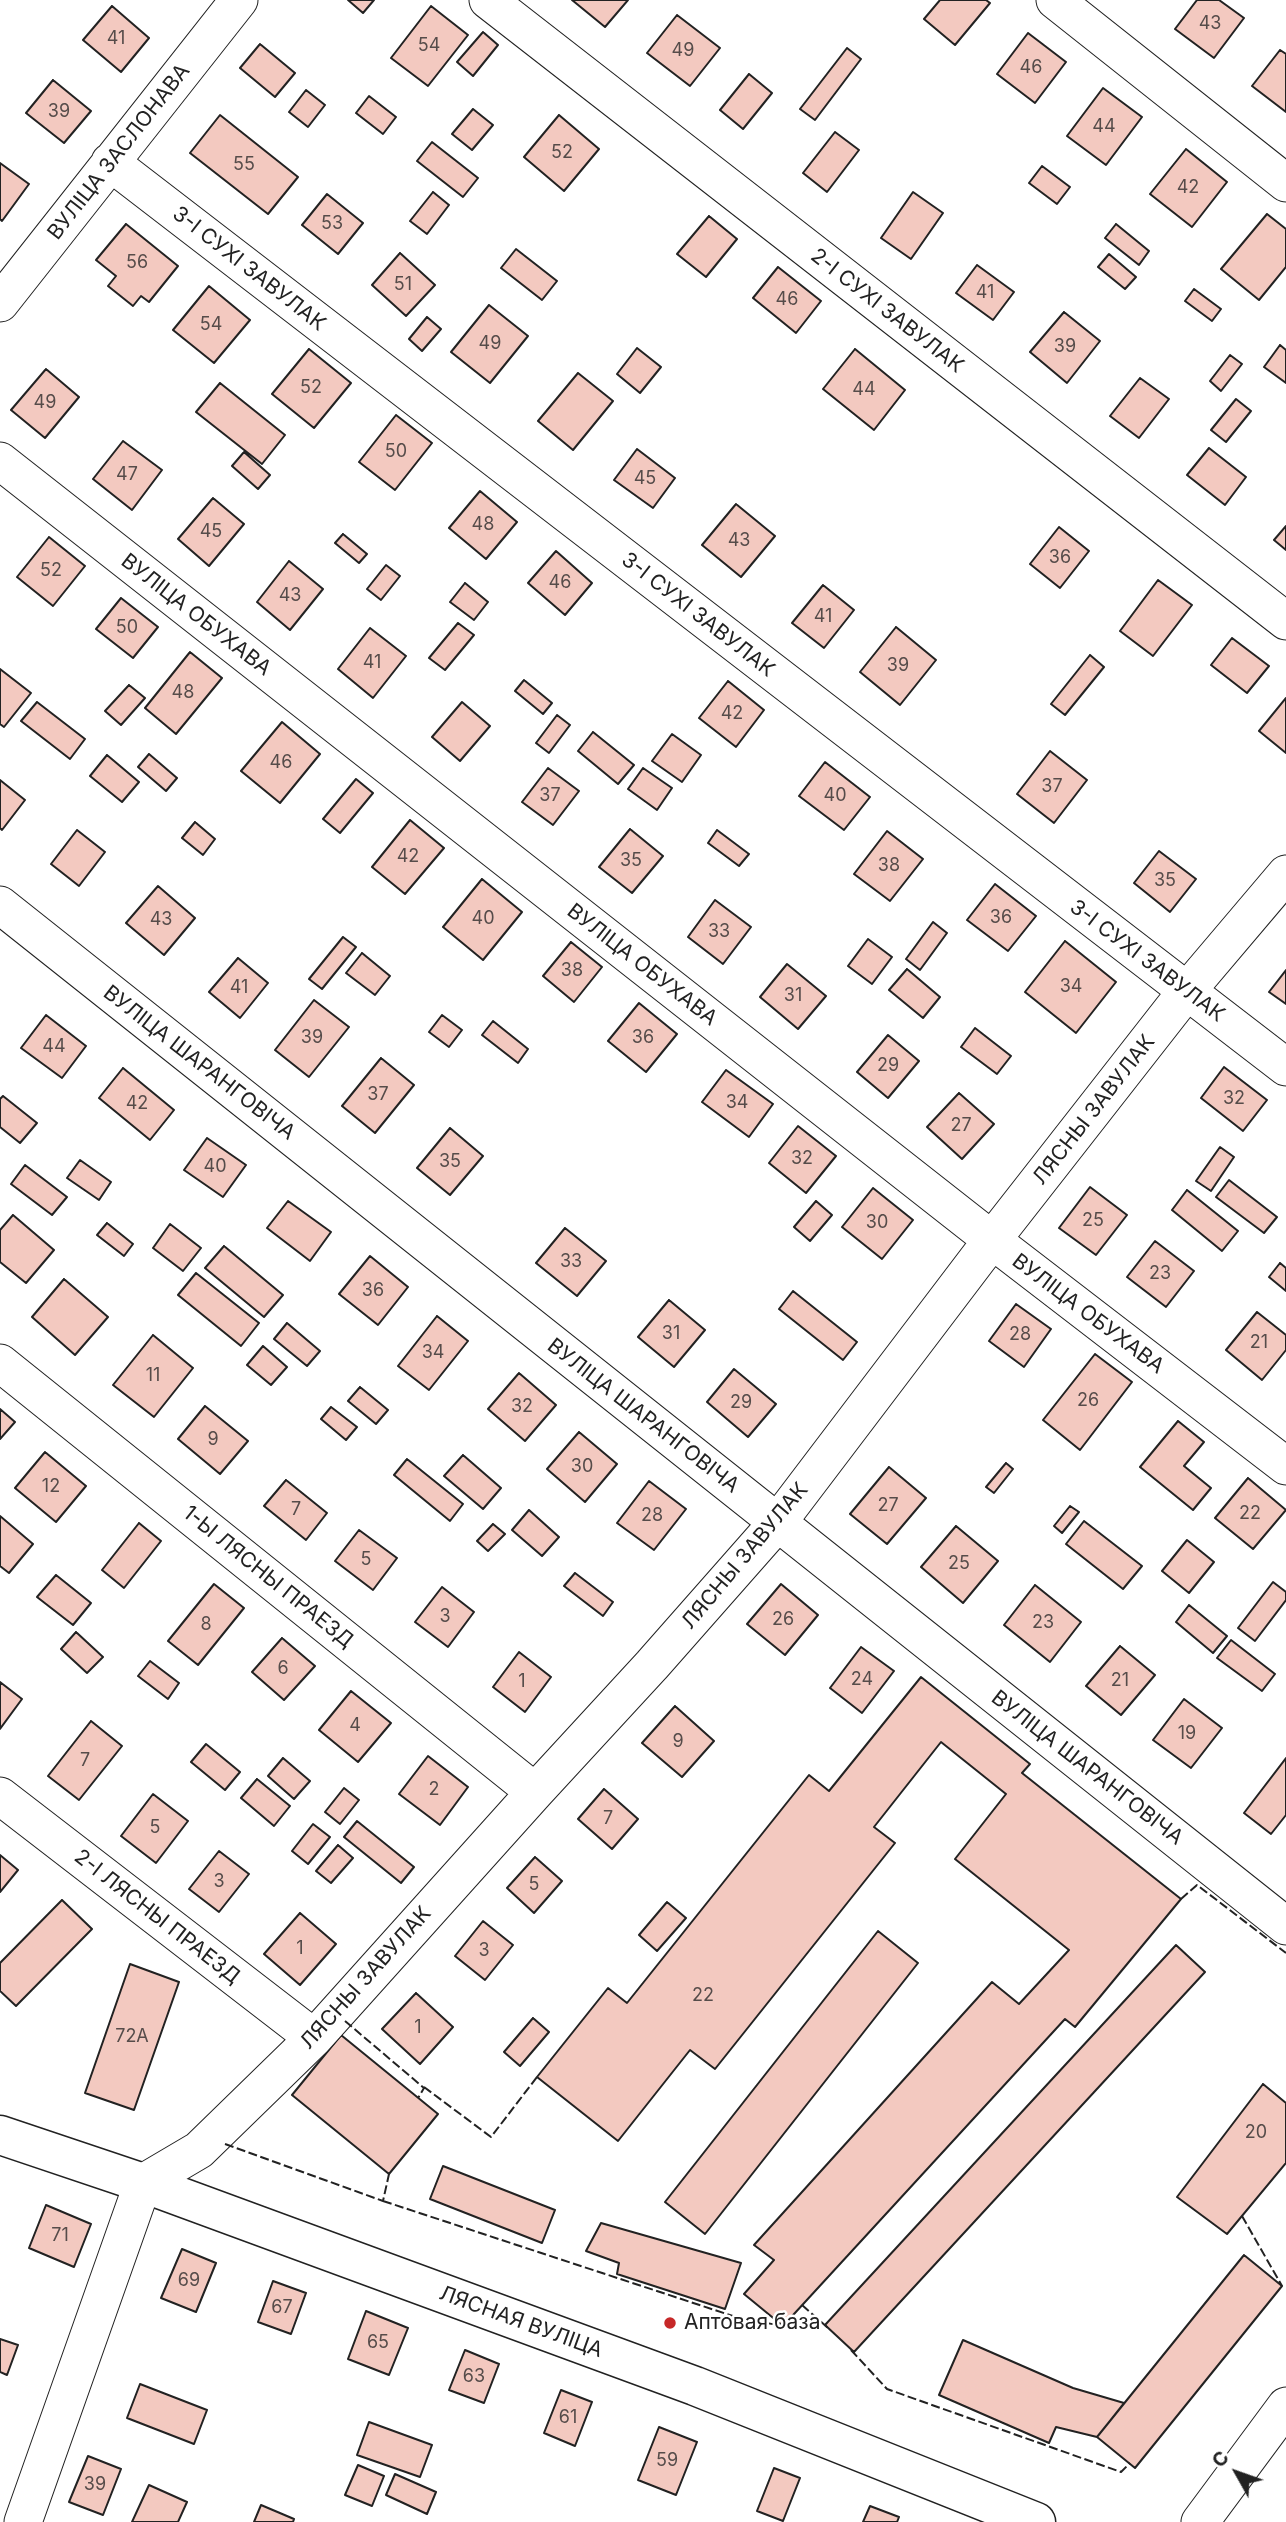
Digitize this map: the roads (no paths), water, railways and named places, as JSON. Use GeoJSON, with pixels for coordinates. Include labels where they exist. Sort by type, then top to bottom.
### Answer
{"type":"FeatureCollection","features":[{"type":"Feature","properties":{"kind":"main road","name":"ЛЯСНАЯ ВУЛІЦА"},"geometry":{"type":"LineString","coordinates":[[0,2135],[143,2183],[695,2386],[1036,2522]]}},
{"type":"Feature","properties":{"kind":"street","name":"ВУЛІЦА ЗАСЛОНАВА"},"geometry":{"type":"LineString","coordinates":[[0,303],[239,0]]}},
{"type":"Feature","properties":{"kind":"street","name":"2-І СУХІ ЗАВУЛАК"},"geometry":{"type":"LineString","coordinates":[[488,0],[1286,621]]}},
{"type":"Feature","properties":{"kind":"street"},"geometry":{"type":"LineString","coordinates":[[1055,0],[1286,183]]}},
{"type":"Feature","properties":{"kind":"street","name":"3-І СУХІ ЗАВУЛАК"},"geometry":{"type":"LineString","coordinates":[[110,162],[1286,1067]]}},
{"type":"Feature","properties":{"kind":"street","name":"ВУЛІЦА ОБУХАВА"},"geometry":{"type":"LineString","coordinates":[[0,461],[992,1240],[1286,1466]]}},
{"type":"Feature","properties":{"kind":"street","name":"ЛЯСНЫ ЗАВУЛАК"},"geometry":{"type":"LineString","coordinates":[[143,2183],[199,2150],[314,2038],[778,1522],[992,1240],[1186,992],[1286,874]]}},
{"type":"Feature","properties":{"kind":"street","name":"ВУЛІЦА ШАРАНГОВІЧА"},"geometry":{"type":"LineString","coordinates":[[0,905],[1286,1926]]}},
{"type":"Feature","properties":{"kind":"street","name":"1-Ы ЛЯСНЫ ПРАЕЗД"},"geometry":{"type":"LineString","coordinates":[[0,1363],[535,1792]]}},
{"type":"Feature","properties":{"kind":"street","name":"2-І ЛЯСНЫ ПРАЕЗД"},"geometry":{"type":"LineString","coordinates":[[0,1796],[314,2038]]}},
{"type":"Feature","properties":{"kind":"street"},"geometry":{"type":"LineString","coordinates":[[23,2522],[143,2183]]}},
{"type":"Feature","properties":{"kind":"street"},"geometry":{"type":"LineString","coordinates":[[1200,2522],[1286,2406]]}},
{"type":"Feature","properties":{"kind":"street"},"geometry":{"type":"LineString","coordinates":[[0,2520],[7,2522]]}},
{"type":"Feature","properties":{"kind":"place","name":"Аптовая база"},"geometry":{"type":"Point","coordinates":[670,2323]}}]}
